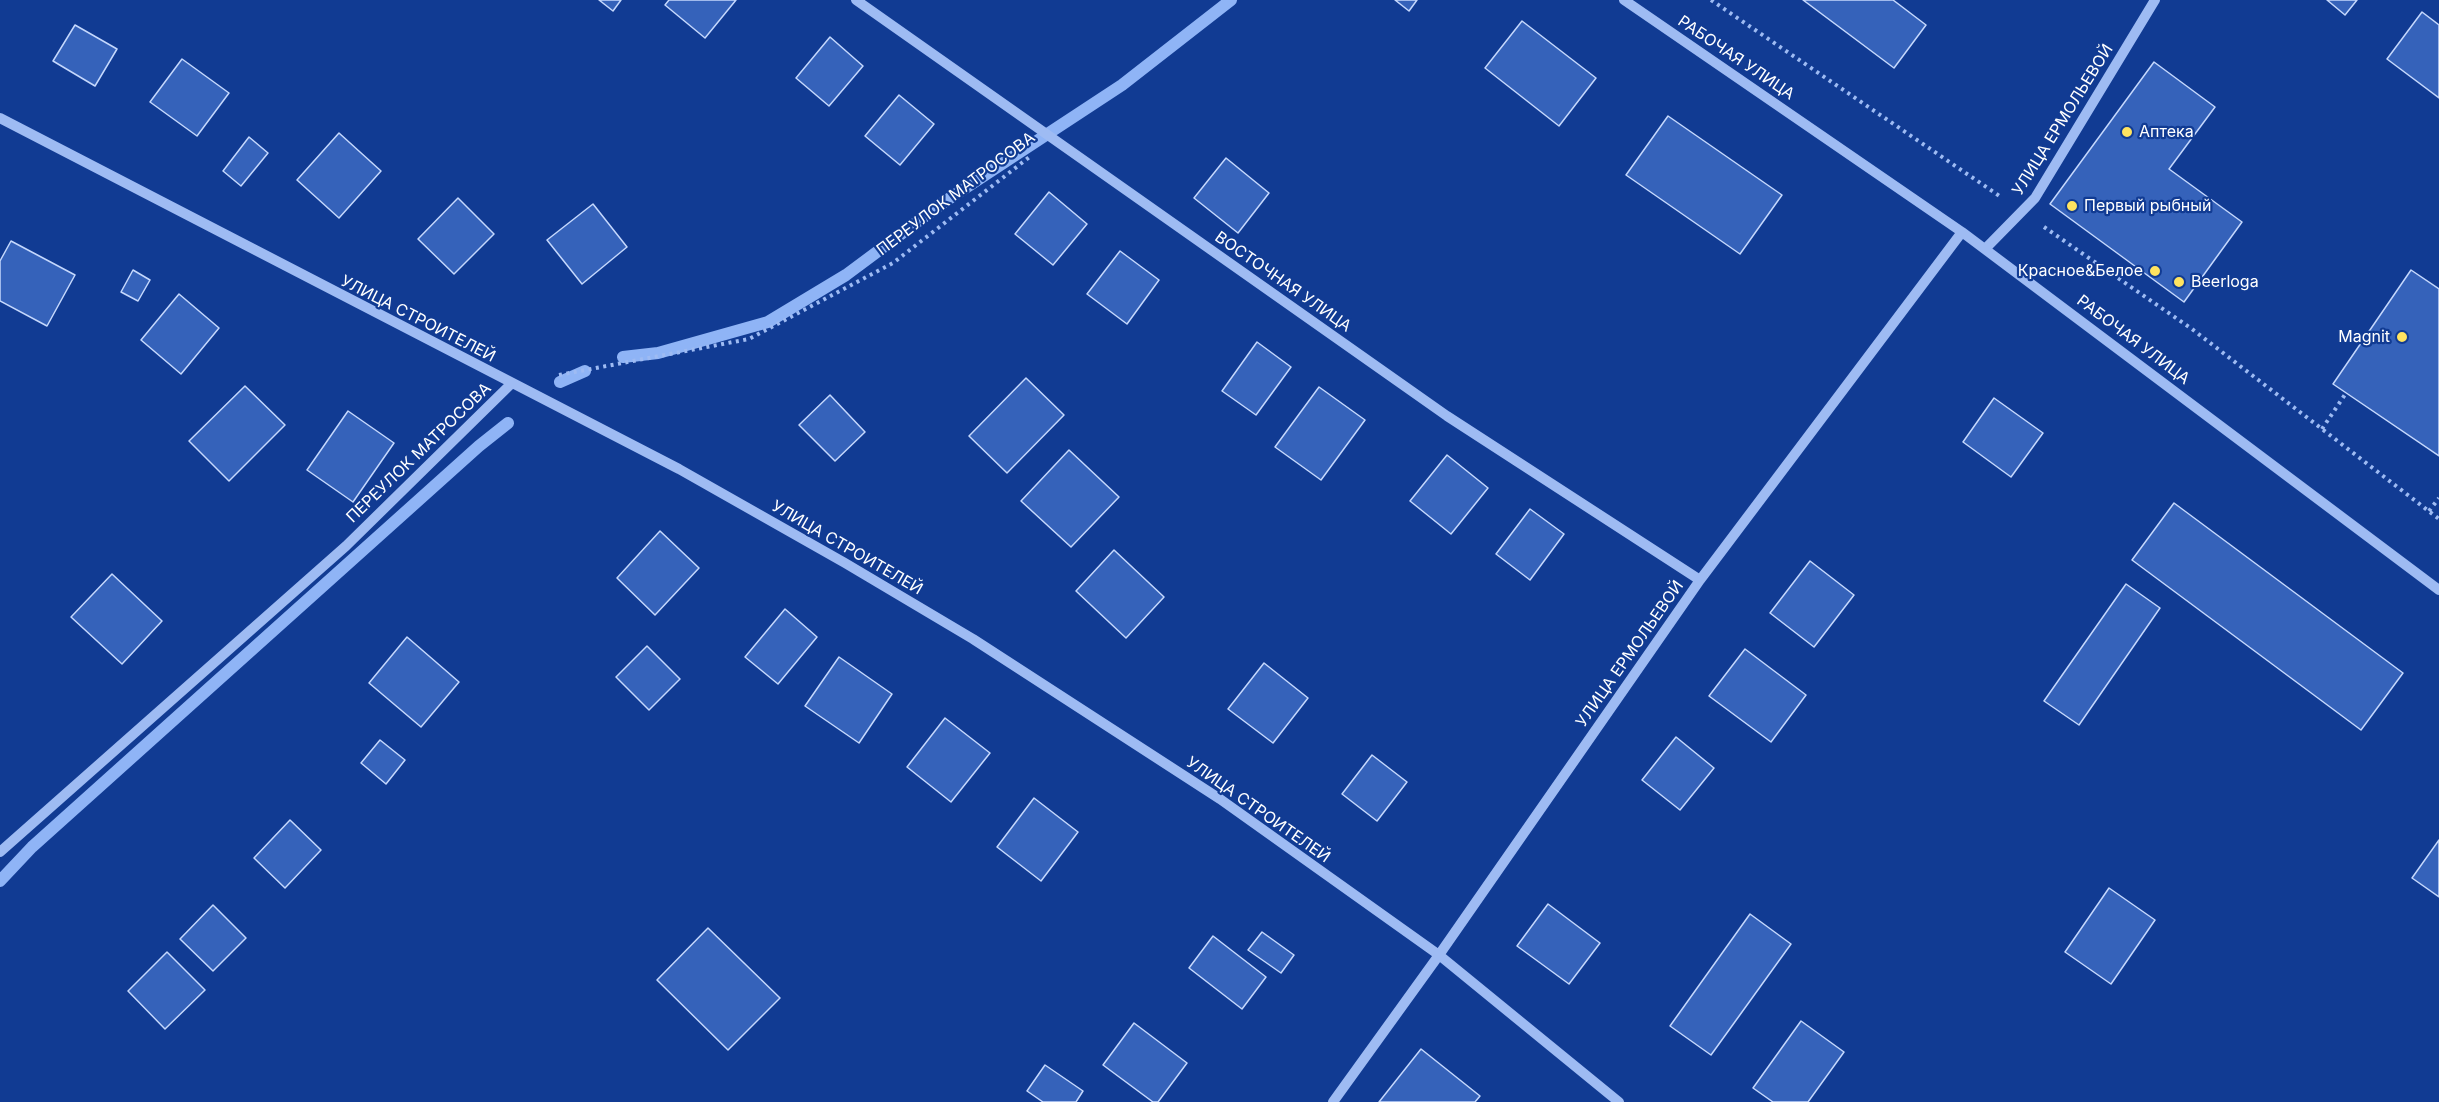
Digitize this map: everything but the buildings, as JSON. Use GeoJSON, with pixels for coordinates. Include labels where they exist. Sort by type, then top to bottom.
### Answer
{"type":"FeatureCollection","features":[{"type":"Feature","properties":{"kind":"street","name":"ВОСТОЧНАЯ УЛИЦА"},"geometry":{"type":"LineString","coordinates":[[856,0],[1447,416],[1700,580]]}},
{"type":"Feature","properties":{"kind":"street","name":"РАБОЧАЯ УЛИЦА"},"geometry":{"type":"LineString","coordinates":[[1624,0],[1962,232],[2439,590]]}},
{"type":"Feature","properties":{"kind":"street","name":"УЛИЦА ЕРМОЛЬЕВОЙ"},"geometry":{"type":"LineString","coordinates":[[1985,249],[2035,198],[2155,0]]}},
{"type":"Feature","properties":{"kind":"street","name":"УЛИЦА СТРОИТЕЛЕЙ"},"geometry":{"type":"LineString","coordinates":[[0,118],[679,469],[973,639],[1220,799],[1439,955],[1619,1102]]}},
{"type":"Feature","properties":{"kind":"street","name":"УЛИЦА ЕРМОЛЬЕВОЙ"},"geometry":{"type":"LineString","coordinates":[[1333,1102],[1439,955],[1700,580],[1962,232]]}},
{"type":"Feature","properties":{"kind":"street","name":"ПЕРЕУЛОК МАТРОСОВА"},"geometry":{"type":"LineString","coordinates":[[0,852],[346,546],[511,384]]}},
{"type":"Feature","properties":{"kind":"path"},"geometry":{"type":"LineString","coordinates":[[1712,0],[2192,329],[2439,519]]}},
{"type":"Feature","properties":{"kind":"path","name":"ПЕРЕУЛОК МАТРОСОВА"},"geometry":{"type":"LineString","coordinates":[[556,376],[748,339],[893,263],[1053,138]]}},
{"type":"Feature","properties":{"kind":"path"},"geometry":{"type":"LineString","coordinates":[[2322,429],[2346,393]]}},
{"type":"Feature","properties":{"kind":"path"},"geometry":{"type":"LineString","coordinates":[[2429,511],[2439,498]]}},
{"type":"Feature","properties":{"kind":"waterway"},"geometry":{"type":"LineString","coordinates":[[623,357],[658,353],[768,322],[846,275],[944,202],[1122,85],[1231,0]]}},
{"type":"Feature","properties":{"kind":"waterway"},"geometry":{"type":"LineString","coordinates":[[560,382],[585,371]]}},
{"type":"Feature","properties":{"kind":"waterway"},"geometry":{"type":"LineString","coordinates":[[0,881],[32,847],[479,446],[508,423]]}},
{"type":"Feature","properties":{"kind":"place","name":"Аптека"},"geometry":{"type":"Point","coordinates":[2127,132]}},
{"type":"Feature","properties":{"kind":"place","name":"Первый рыбный"},"geometry":{"type":"Point","coordinates":[2072,206]}},
{"type":"Feature","properties":{"kind":"place","name":"Красное&Белое"},"geometry":{"type":"Point","coordinates":[2155,271]}},
{"type":"Feature","properties":{"kind":"place","name":"Beerloga"},"geometry":{"type":"Point","coordinates":[2179,282]}},
{"type":"Feature","properties":{"kind":"place","name":"Magnit"},"geometry":{"type":"Point","coordinates":[2402,337]}}]}
